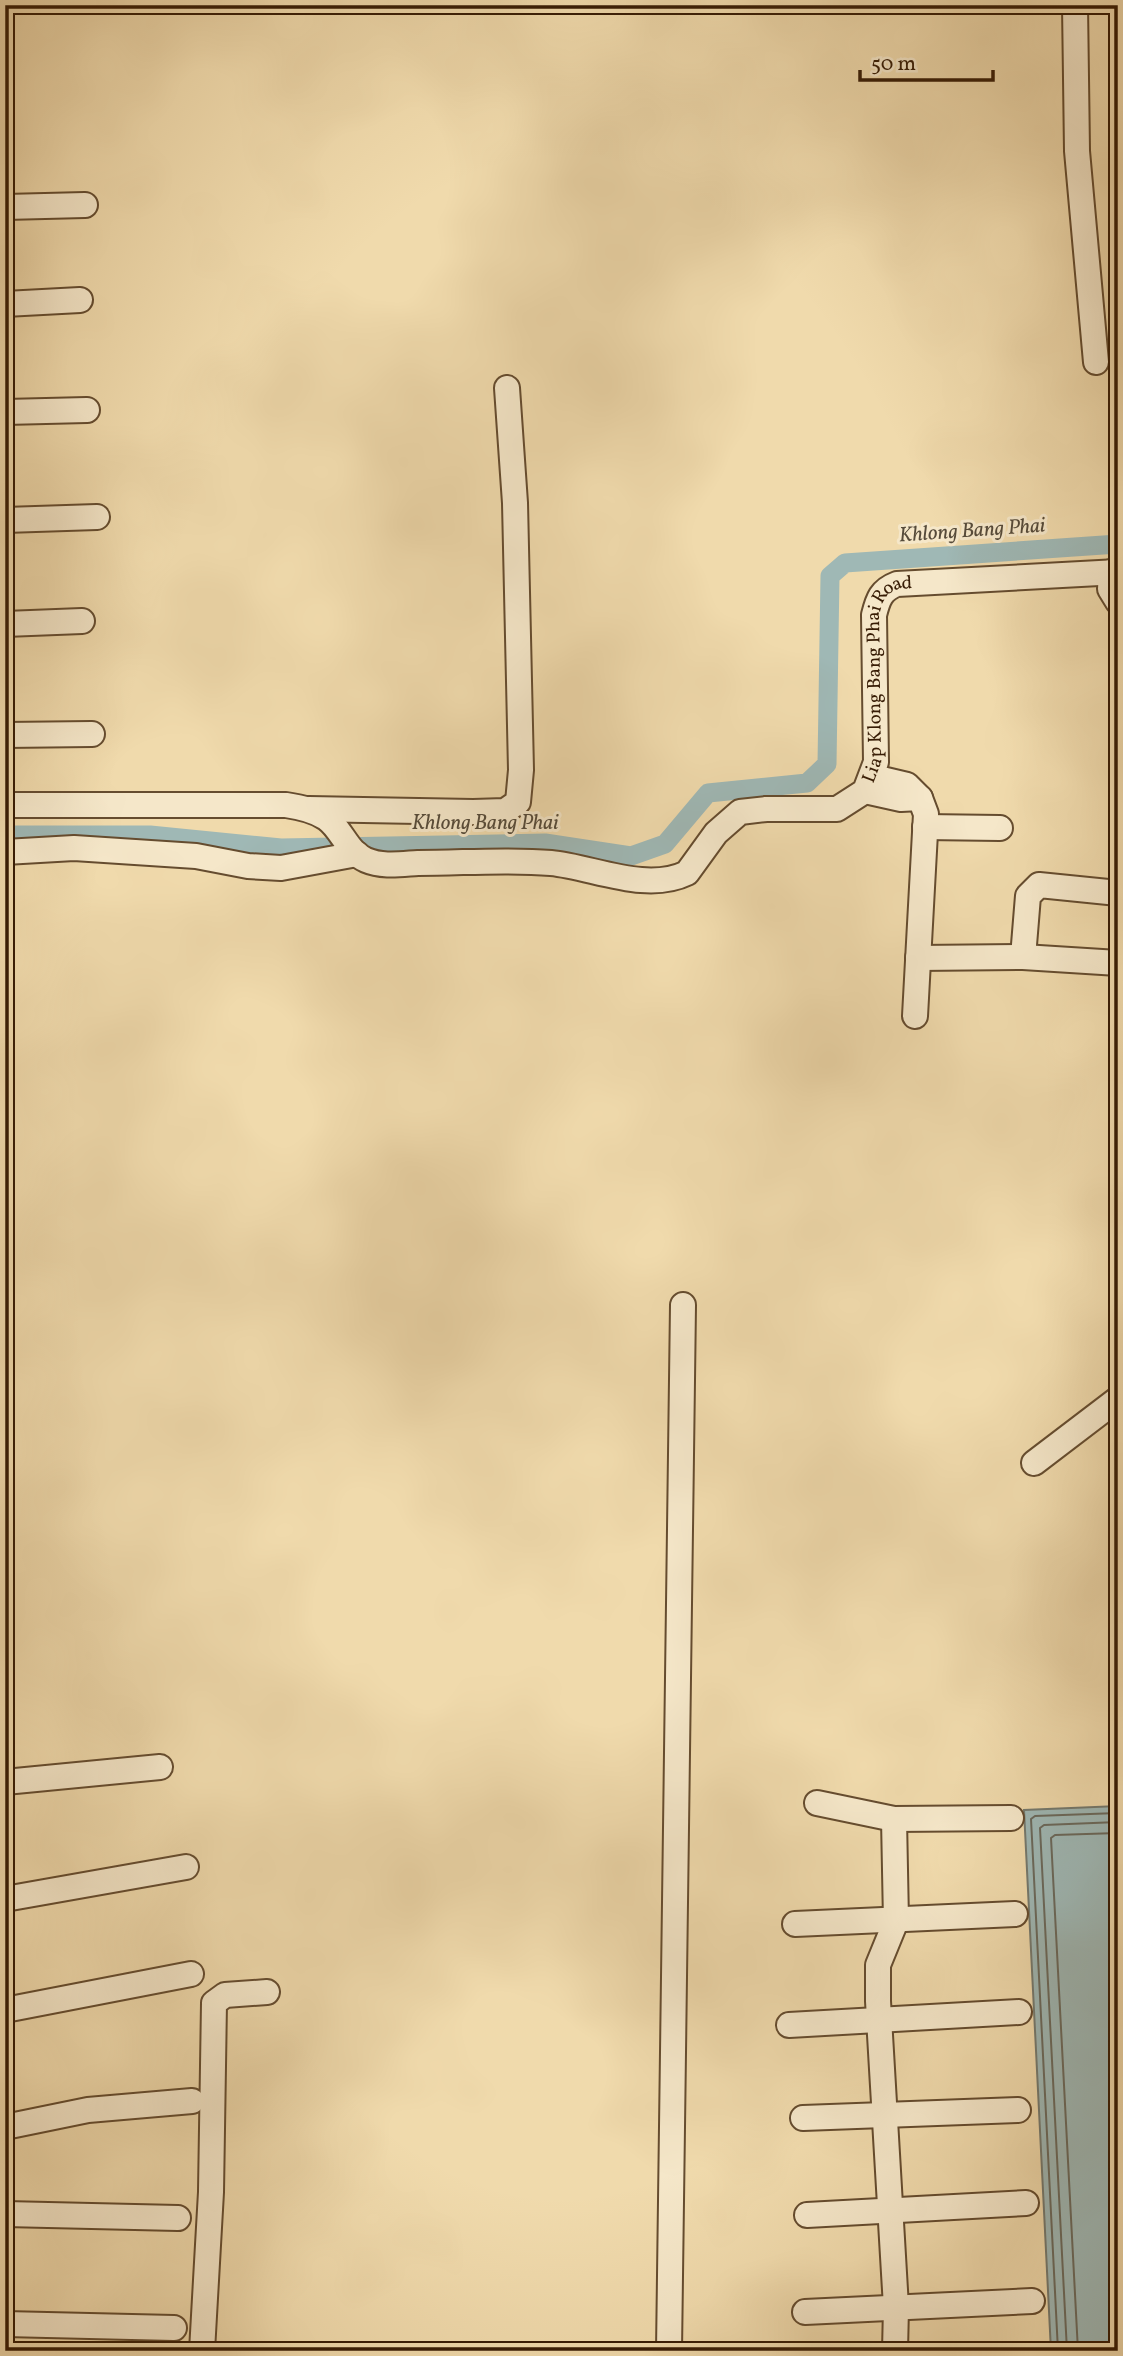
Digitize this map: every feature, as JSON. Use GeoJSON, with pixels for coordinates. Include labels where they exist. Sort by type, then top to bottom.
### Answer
{"type":"FeatureCollection","features":[{"type":"Feature","properties":{"kind":"street"},"geometry":{"type":"LineString","coordinates":[[1075,5],[1077,151],[1096,362]]}},
{"type":"Feature","properties":{"kind":"street"},"geometry":{"type":"LineString","coordinates":[[5,207],[85,205]]}},
{"type":"Feature","properties":{"kind":"street"},"geometry":{"type":"LineString","coordinates":[[5,304],[80,300]]}},
{"type":"Feature","properties":{"kind":"street"},"geometry":{"type":"LineString","coordinates":[[5,805],[286,805],[309,809],[473,812],[505,811],[518,802],[521,770],[515,503],[507,388]]}},
{"type":"Feature","properties":{"kind":"street"},"geometry":{"type":"LineString","coordinates":[[5,412],[87,410]]}},
{"type":"Feature","properties":{"kind":"street"},"geometry":{"type":"LineString","coordinates":[[5,520],[97,517]]}},
{"type":"Feature","properties":{"kind":"street"},"geometry":{"type":"LineString","coordinates":[[1114,572],[1110,589],[1118,602]]}},
{"type":"Feature","properties":{"kind":"street","name":"Liap Klong Bang Phai Road"},"geometry":{"type":"LineString","coordinates":[[349,845],[379,864],[522,861],[554,863],[645,879],[687,873],[716,833],[740,812],[837,809],[869,784],[876,762],[874,615],[877,600],[886,588],[897,583],[1114,572]]}},
{"type":"Feature","properties":{"kind":"street"},"geometry":{"type":"LineString","coordinates":[[5,624],[82,621]]}},
{"type":"Feature","properties":{"kind":"street"},"geometry":{"type":"LineString","coordinates":[[5,735],[92,734]]}},
{"type":"Feature","properties":{"kind":"street"},"geometry":{"type":"LineString","coordinates":[[869,784],[901,799],[920,798],[926,814],[915,1016]]}},
{"type":"Feature","properties":{"kind":"street"},"geometry":{"type":"LineString","coordinates":[[5,852],[86,849],[196,856],[248,866],[281,868],[349,845],[327,819],[309,809]]}},
{"type":"Feature","properties":{"kind":"street"},"geometry":{"type":"LineString","coordinates":[[925,827],[1000,828]]}},
{"type":"Feature","properties":{"kind":"street"},"geometry":{"type":"LineString","coordinates":[[1023,957],[1028,896],[1039,885],[1118,893]]}},
{"type":"Feature","properties":{"kind":"street"},"geometry":{"type":"LineString","coordinates":[[918,958],[1023,957],[1118,963]]}},
{"type":"Feature","properties":{"kind":"street"},"geometry":{"type":"LineString","coordinates":[[669,2351],[683,1304]]}},
{"type":"Feature","properties":{"kind":"street"},"geometry":{"type":"LineString","coordinates":[[1034,1463],[1118,1399]]}},
{"type":"Feature","properties":{"kind":"street"},"geometry":{"type":"LineString","coordinates":[[5,1782],[160,1767]]}},
{"type":"Feature","properties":{"kind":"street"},"geometry":{"type":"LineString","coordinates":[[817,1803],[894,1819],[1012,1818]]}},
{"type":"Feature","properties":{"kind":"street"},"geometry":{"type":"LineString","coordinates":[[894,1819],[895,1921],[878,1965],[888,2211],[896,2307],[895,2351]]}},
{"type":"Feature","properties":{"kind":"street"},"geometry":{"type":"LineString","coordinates":[[5,1899],[186,1867]]}},
{"type":"Feature","properties":{"kind":"street"},"geometry":{"type":"LineString","coordinates":[[794,1924],[1015,1914]]}},
{"type":"Feature","properties":{"kind":"street"},"geometry":{"type":"LineString","coordinates":[[5,2010],[191,1974]]}},
{"type":"Feature","properties":{"kind":"street"},"geometry":{"type":"LineString","coordinates":[[202,2351],[211,2192],[214,2003],[225,1995],[267,1992]]}},
{"type":"Feature","properties":{"kind":"street"},"geometry":{"type":"LineString","coordinates":[[789,2025],[1019,2012]]}},
{"type":"Feature","properties":{"kind":"street"},"geometry":{"type":"LineString","coordinates":[[5,2127],[88,2110],[192,2101]]}},
{"type":"Feature","properties":{"kind":"street"},"geometry":{"type":"LineString","coordinates":[[803,2119],[1018,2109]]}},
{"type":"Feature","properties":{"kind":"street"},"geometry":{"type":"LineString","coordinates":[[807,2215],[1026,2203]]}},
{"type":"Feature","properties":{"kind":"street"},"geometry":{"type":"LineString","coordinates":[[5,2214],[178,2218]]}},
{"type":"Feature","properties":{"kind":"street"},"geometry":{"type":"LineString","coordinates":[[805,2312],[1032,2301]]}},
{"type":"Feature","properties":{"kind":"street"},"geometry":{"type":"LineString","coordinates":[[5,2324],[174,2328]]}},
{"type":"Feature","properties":{"kind":"water"},"geometry":{"type":"Polygon","coordinates":[[[1118,1806],[1118,2351],[1051,2351],[1024,1810],[1118,1806]]]}},
{"type":"Feature","properties":{"kind":"waterway","name":"Khlong Bang Phai"},"geometry":{"type":"LineString","coordinates":[[5,835],[150,835],[281,848],[545,843],[631,856],[665,844],[708,793],[807,783],[827,764],[830,576],[845,563],[1118,544]]}}]}
